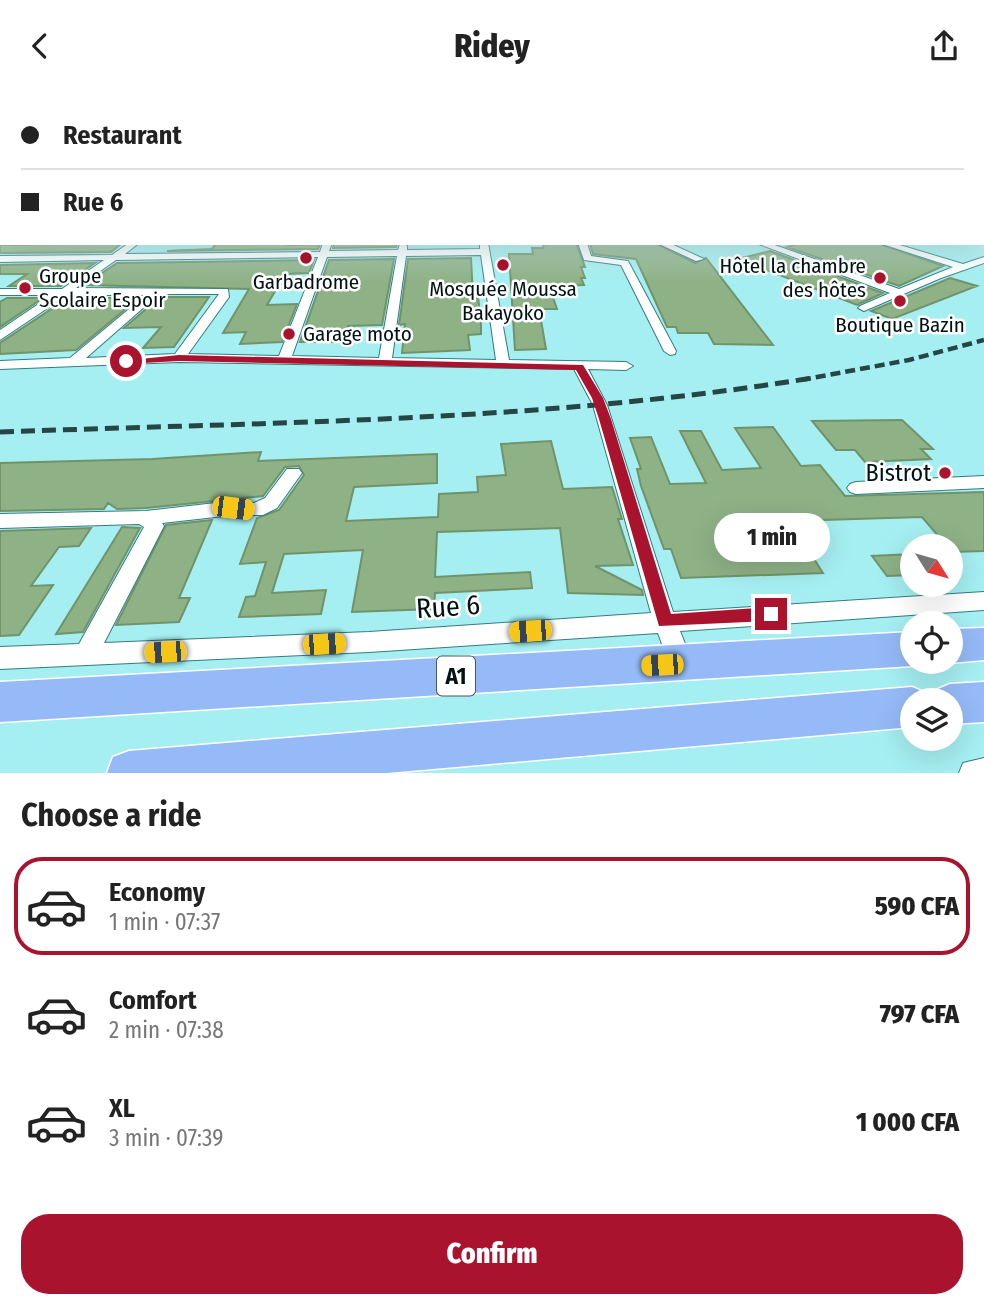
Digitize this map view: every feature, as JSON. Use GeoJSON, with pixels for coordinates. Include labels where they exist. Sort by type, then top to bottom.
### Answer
{"type":"FeatureCollection","features":[{"type":"Feature","properties":{"kind":"main road"},"geometry":{"type":"LineString","coordinates":[[963,645],[984,644]]}},
{"type":"Feature","properties":{"kind":"main road","name":"A1"},"geometry":{"type":"LineString","coordinates":[[0,702],[900,650]]}},
{"type":"Feature","properties":{"kind":"main road"},"geometry":{"type":"LineString","coordinates":[[963,703],[984,702]]}},
{"type":"Feature","properties":{"kind":"main road"},"geometry":{"type":"LineString","coordinates":[[129,772],[900,708]]}},
{"type":"Feature","properties":{"kind":"street"},"geometry":{"type":"LineString","coordinates":[[0,336],[132,245]]}},
{"type":"Feature","properties":{"kind":"street"},"geometry":{"type":"LineString","coordinates":[[284,360],[327,245]]}},
{"type":"Feature","properties":{"kind":"street"},"geometry":{"type":"LineString","coordinates":[[583,245],[587,258],[625,263],[670,351]]}},
{"type":"Feature","properties":{"kind":"street"},"geometry":{"type":"LineString","coordinates":[[667,245],[699,259]]}},
{"type":"Feature","properties":{"kind":"street"},"geometry":{"type":"LineString","coordinates":[[766,245],[899,292]]}},
{"type":"Feature","properties":{"kind":"street"},"geometry":{"type":"LineString","coordinates":[[890,245],[962,267]]}},
{"type":"Feature","properties":{"kind":"street"},"geometry":{"type":"LineString","coordinates":[[0,259],[324,255],[484,247],[503,364]]}},
{"type":"Feature","properties":{"kind":"street"},"geometry":{"type":"LineString","coordinates":[[385,362],[403,249]]}},
{"type":"Feature","properties":{"kind":"street"},"geometry":{"type":"LineString","coordinates":[[864,308],[984,260]]}},
{"type":"Feature","properties":{"kind":"street"},"geometry":{"type":"LineString","coordinates":[[72,363],[158,290]]}},
{"type":"Feature","properties":{"kind":"street"},"geometry":{"type":"LineString","coordinates":[[0,292],[220,290],[226,293],[179,358]]}},
{"type":"Feature","properties":{"kind":"street"},"geometry":{"type":"LineString","coordinates":[[0,365],[179,358],[626,366]]}},
{"type":"Feature","properties":{"kind":"street"},"geometry":{"type":"LineString","coordinates":[[580,367],[605,419],[665,621],[681,664]]}},
{"type":"Feature","properties":{"kind":"street"},"geometry":{"type":"LineString","coordinates":[[0,520],[146,518],[233,508],[256,510],[271,503],[293,473]]}},
{"type":"Feature","properties":{"kind":"street"},"geometry":{"type":"LineString","coordinates":[[856,488],[984,482]]}},
{"type":"Feature","properties":{"kind":"street"},"geometry":{"type":"LineString","coordinates":[[85,655],[154,526],[146,518]]}},
{"type":"Feature","properties":{"kind":"street","name":"Rue 6"},"geometry":{"type":"LineString","coordinates":[[0,658],[369,642],[984,601]]}},
{"type":"Feature","properties":{"kind":"street"},"geometry":{"type":"LineString","coordinates":[[973,772],[984,772]]}},
{"type":"Feature","properties":{"kind":"building"},"geometry":{"type":"Polygon","coordinates":[[[0,245],[120,245],[111,252],[0,253],[0,245]]]}},
{"type":"Feature","properties":{"kind":"building"},"geometry":{"type":"Polygon","coordinates":[[[215,245],[320,245],[318,249],[167,251],[212,249],[215,245]]]}},
{"type":"Feature","properties":{"kind":"building"},"geometry":{"type":"Polygon","coordinates":[[[334,245],[396,245],[396,247],[333,248],[334,245]]]}},
{"type":"Feature","properties":{"kind":"building"},"geometry":{"type":"Polygon","coordinates":[[[544,245],[577,245],[585,267],[581,267],[585,278],[581,278],[584,285],[549,286],[557,309],[539,309],[546,349],[515,350],[509,254],[533,254],[532,248],[543,248],[544,245]]]}},
{"type":"Feature","properties":{"kind":"building"},"geometry":{"type":"Polygon","coordinates":[[[591,245],[659,245],[695,263],[706,258],[773,345],[714,344],[708,333],[678,333],[676,327],[667,327],[636,259],[593,254],[591,245]]]}},
{"type":"Feature","properties":{"kind":"building"},"geometry":{"type":"Polygon","coordinates":[[[883,245],[943,266],[899,286],[787,247],[883,245]]]}},
{"type":"Feature","properties":{"kind":"building"},"geometry":{"type":"Polygon","coordinates":[[[770,251],[883,293],[857,305],[738,259],[770,251]]]}},
{"type":"Feature","properties":{"kind":"building"},"geometry":{"type":"Polygon","coordinates":[[[471,258],[473,297],[478,297],[481,334],[468,335],[470,350],[402,353],[405,324],[399,325],[408,259],[471,258]]]}},
{"type":"Feature","properties":{"kind":"building"},"geometry":{"type":"Polygon","coordinates":[[[394,259],[382,325],[348,326],[341,342],[300,342],[329,260],[394,259]]]}},
{"type":"Feature","properties":{"kind":"building"},"geometry":{"type":"Polygon","coordinates":[[[314,260],[309,273],[285,274],[267,305],[297,304],[282,342],[240,344],[246,332],[223,333],[249,289],[84,285],[117,263],[314,260]]]}},
{"type":"Feature","properties":{"kind":"building"},"geometry":{"type":"Polygon","coordinates":[[[95,263],[61,286],[9,286],[27,274],[0,274],[0,265],[95,263]]]}},
{"type":"Feature","properties":{"kind":"building"},"geometry":{"type":"Polygon","coordinates":[[[950,278],[977,286],[892,319],[871,311],[950,278]]]}},
{"type":"Feature","properties":{"kind":"building"},"geometry":{"type":"Polygon","coordinates":[[[160,297],[209,297],[174,347],[143,348],[161,327],[124,328],[160,297]]]}},
{"type":"Feature","properties":{"kind":"building"},"geometry":{"type":"Polygon","coordinates":[[[7,298],[43,298],[0,327],[0,302],[7,298]]]}},
{"type":"Feature","properties":{"kind":"building"},"geometry":{"type":"Polygon","coordinates":[[[68,298],[139,298],[76,350],[0,354],[0,343],[68,298]]]}},
{"type":"Feature","properties":{"kind":"building"},"geometry":{"type":"Polygon","coordinates":[[[902,420],[933,449],[921,449],[931,459],[865,462],[855,450],[836,450],[812,421],[902,420]]]}},
{"type":"Feature","properties":{"kind":"building"},"geometry":{"type":"Polygon","coordinates":[[[773,427],[801,466],[820,465],[845,496],[984,492],[984,551],[963,552],[963,534],[937,534],[922,517],[790,521],[823,573],[681,578],[671,549],[664,549],[641,486],[637,469],[641,469],[630,438],[651,437],[670,484],[706,483],[680,431],[701,431],[722,470],[761,468],[735,428],[773,427]]]}},
{"type":"Feature","properties":{"kind":"building"},"geometry":{"type":"Polygon","coordinates":[[[551,441],[563,489],[612,487],[622,519],[618,519],[633,565],[595,566],[642,590],[643,595],[568,593],[560,528],[437,532],[435,577],[530,572],[532,588],[435,593],[434,609],[352,612],[363,550],[284,554],[272,593],[326,590],[321,614],[239,617],[246,597],[255,596],[266,562],[240,564],[257,518],[279,510],[304,475],[299,466],[285,467],[263,496],[146,508],[117,509],[108,503],[104,509],[0,511],[0,463],[152,459],[261,452],[258,461],[437,454],[437,483],[354,487],[346,521],[438,517],[439,494],[478,492],[477,477],[506,475],[501,444],[551,441]]]}},
{"type":"Feature","properties":{"kind":"building"},"geometry":{"type":"Polygon","coordinates":[[[212,520],[179,598],[190,598],[179,622],[116,625],[166,525],[212,520]]]}},
{"type":"Feature","properties":{"kind":"building"},"geometry":{"type":"Polygon","coordinates":[[[122,527],[140,528],[83,632],[56,634],[122,527]]]}},
{"type":"Feature","properties":{"kind":"building"},"geometry":{"type":"Polygon","coordinates":[[[91,528],[79,546],[59,547],[31,586],[53,585],[19,635],[0,636],[0,531],[91,528]]]}},
{"type":"Feature","properties":{"kind":"building"},"geometry":{"type":"Polygon","coordinates":[[[900,555],[900,575],[887,576],[872,556],[900,555]]]}},
{"type":"Feature","properties":{"kind":"railway"},"geometry":{"type":"LineString","coordinates":[[811,378],[909,360],[984,340]]}},
{"type":"Feature","properties":{"kind":"railway"},"geometry":{"type":"LineString","coordinates":[[0,432],[509,412],[711,393],[811,378]]}},
{"type":"Feature","properties":{"kind":"railway"},"geometry":{"type":"LineString","coordinates":[[801,380],[811,378]]}},
{"type":"Feature","properties":{"kind":"place","name":"Garbadrome"},"geometry":{"type":"Point","coordinates":[306,258]}},
{"type":"Feature","properties":{"kind":"place","name":"Mosquée Moussa Bakayoko"},"geometry":{"type":"Point","coordinates":[503,265]}},
{"type":"Feature","properties":{"kind":"place","name":"Hôtel la chambre des hôtes"},"geometry":{"type":"Point","coordinates":[880,278]}},
{"type":"Feature","properties":{"kind":"place","name":"Groupe Scolaire Espoir"},"geometry":{"type":"Point","coordinates":[25,288]}},
{"type":"Feature","properties":{"kind":"place","name":"Boutique Bazin"},"geometry":{"type":"Point","coordinates":[900,301]}},
{"type":"Feature","properties":{"kind":"place","name":"Garage moto"},"geometry":{"type":"Point","coordinates":[289,334]}},
{"type":"Feature","properties":{"kind":"place","name":"Bistrot"},"geometry":{"type":"Point","coordinates":[945,473]}},
{"type":"Feature","properties":{"kind":"route"},"geometry":{"type":"LineString","coordinates":[[126,361],[179,358],[580,367],[594,391],[605,419],[665,621],[771,614]]}}]}
